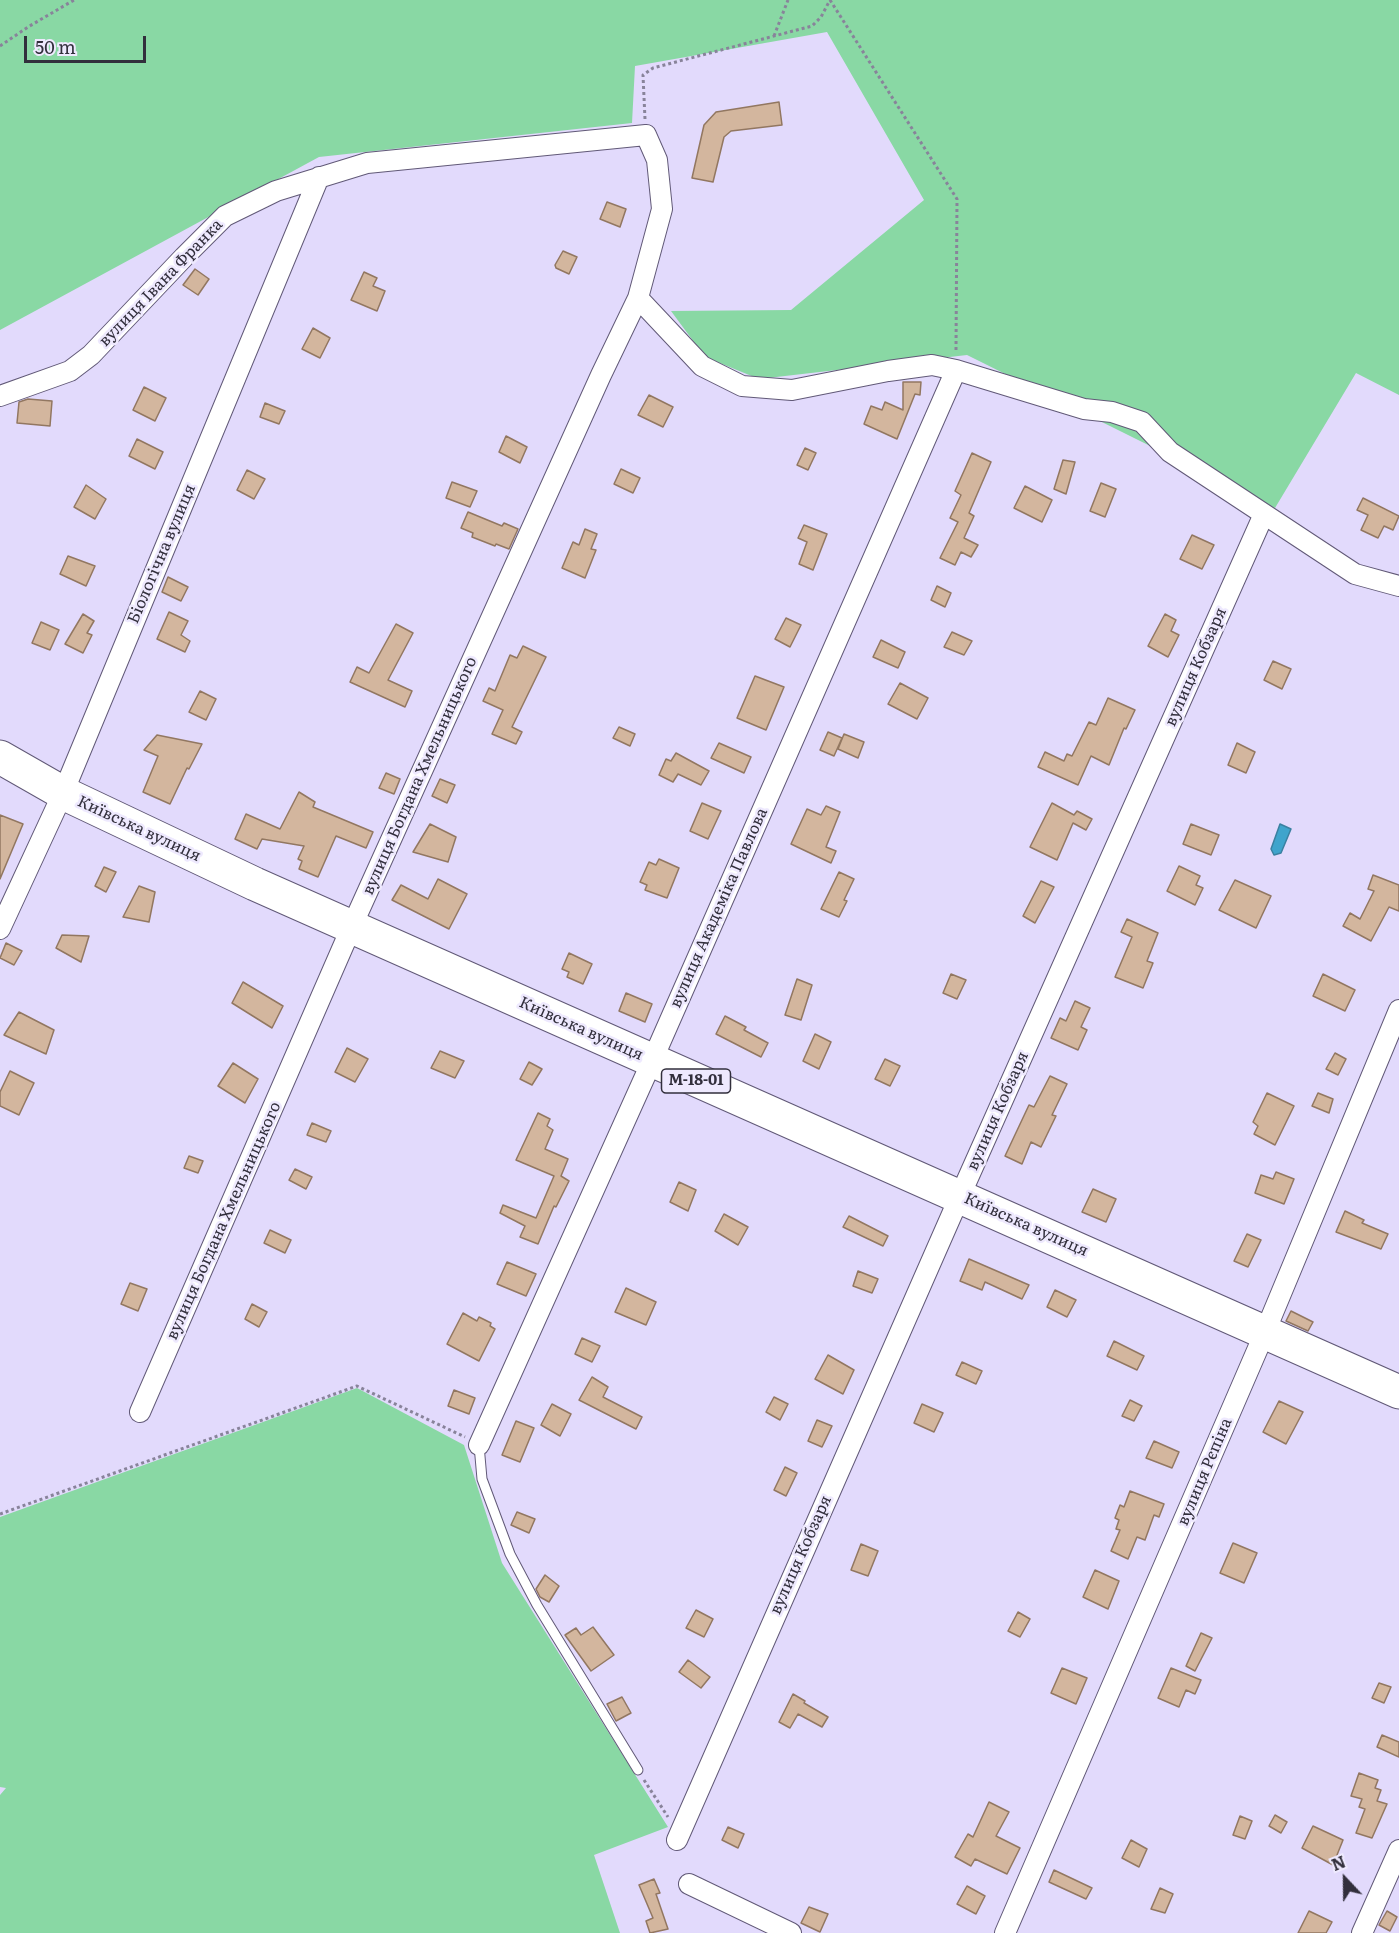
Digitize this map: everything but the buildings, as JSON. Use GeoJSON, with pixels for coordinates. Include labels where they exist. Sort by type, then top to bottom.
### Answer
{"type":"FeatureCollection","features":[{"type":"Feature","properties":{"kind":"highway","name":"Київська вулиця"},"geometry":{"type":"LineString","coordinates":[[0,757],[63,793],[255,884],[1399,1392]]}},
{"type":"Feature","properties":{"kind":"street","name":"вулиця Івана Франка"},"geometry":{"type":"LineString","coordinates":[[0,396],[70,371],[91,355],[225,216],[276,191],[367,163],[646,135]]}},
{"type":"Feature","properties":{"kind":"street","name":"вулиця Богдана Хмельницького"},"geometry":{"type":"LineString","coordinates":[[140,1412],[352,926],[601,375],[639,297],[662,209],[657,160],[646,135]]}},
{"type":"Feature","properties":{"kind":"street","name":"Біологічна вулиця"},"geometry":{"type":"LineString","coordinates":[[0,929],[63,793],[319,177]]}},
{"type":"Feature","properties":{"kind":"street"},"geometry":{"type":"LineString","coordinates":[[639,297],[702,366],[742,386],[792,390],[888,371],[932,365],[956,370],[1084,409],[1112,412],[1142,422],[1170,452],[1355,574],[1399,586]]}},
{"type":"Feature","properties":{"kind":"street","name":"вулиця Академіка Павлова"},"geometry":{"type":"LineString","coordinates":[[479,1445],[652,1061],[956,370]]}},
{"type":"Feature","properties":{"kind":"street","name":"вулиця Кобзаря"},"geometry":{"type":"LineString","coordinates":[[678,1837],[1264,514]]}},
{"type":"Feature","properties":{"kind":"street","name":"вулиця Рєпіна"},"geometry":{"type":"LineString","coordinates":[[1005,1933],[1265,1332],[1399,1010]]}},
{"type":"Feature","properties":{"kind":"street"},"geometry":{"type":"LineString","coordinates":[[1362,1933],[1399,1850]]}},
{"type":"Feature","properties":{"kind":"street"},"geometry":{"type":"LineString","coordinates":[[689,1884],[791,1933]]}},
{"type":"Feature","properties":{"kind":"lane"},"geometry":{"type":"LineString","coordinates":[[479,1445],[482,1479],[510,1554],[537,1605],[638,1770]]}},
{"type":"Feature","properties":{"kind":"path"},"geometry":{"type":"LineString","coordinates":[[0,46],[74,0]]}},
{"type":"Feature","properties":{"kind":"path"},"geometry":{"type":"LineString","coordinates":[[774,36],[788,0]]}},
{"type":"Feature","properties":{"kind":"path"},"geometry":{"type":"LineString","coordinates":[[646,135],[643,75],[653,68],[812,26],[821,17],[830,0],[957,199],[956,370]]}},
{"type":"Feature","properties":{"kind":"path"},"geometry":{"type":"LineString","coordinates":[[0,1514],[357,1386],[479,1445]]}},
{"type":"Feature","properties":{"kind":"path"},"geometry":{"type":"LineString","coordinates":[[638,1770],[678,1837]]}},
{"type":"Feature","properties":{"kind":"green space"},"geometry":{"type":"Polygon","coordinates":[[[0,0],[1399,0],[1399,395],[1356,373],[1275,508],[967,355],[759,379],[705,357],[671,311],[791,310],[924,200],[827,32],[635,66],[632,123],[319,157],[0,330],[0,0]]]}},
{"type":"Feature","properties":{"kind":"green space"},"geometry":{"type":"Polygon","coordinates":[[[357,1388],[464,1445],[502,1563],[668,1827],[594,1855],[620,1933],[0,1933],[0,1795],[6,1788],[0,1787],[0,1517],[357,1388]]]}},
{"type":"Feature","properties":{"kind":"water"},"geometry":{"type":"Polygon","coordinates":[[[1280,824],[1291,829],[1281,853],[1274,855],[1271,849],[1280,824]]]}}]}
